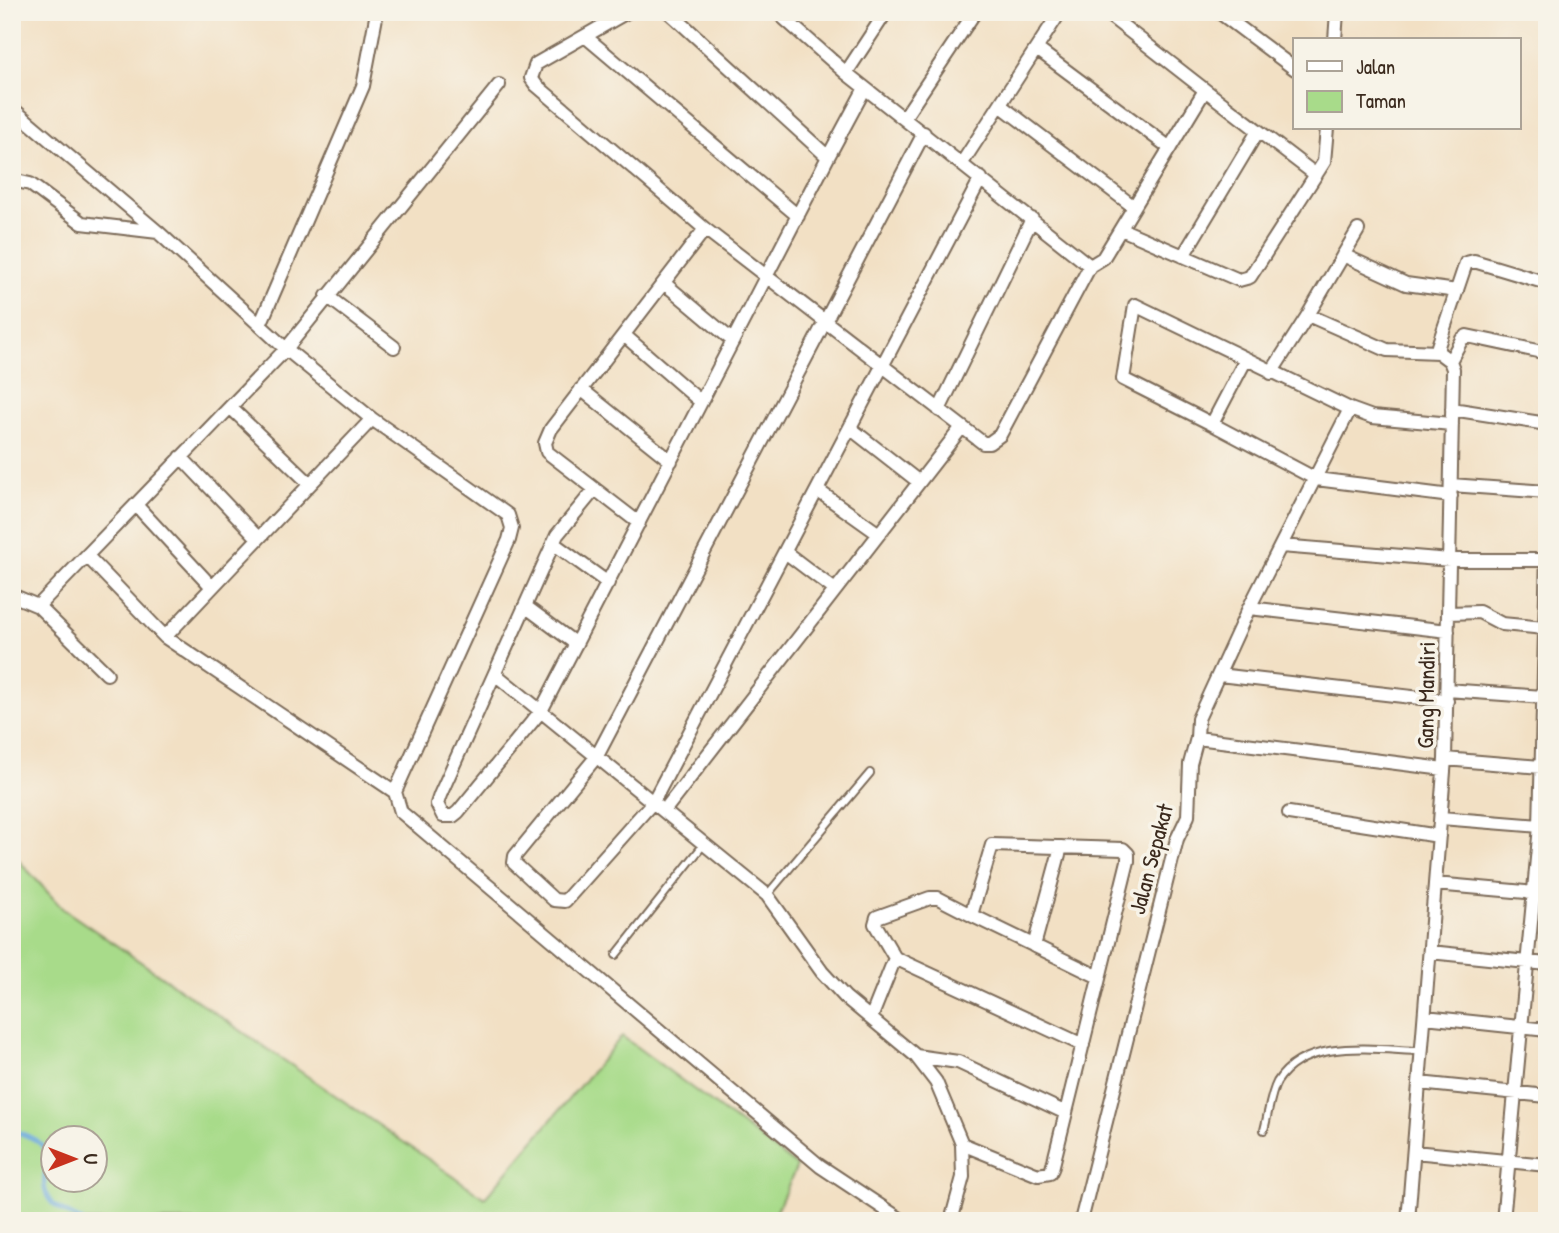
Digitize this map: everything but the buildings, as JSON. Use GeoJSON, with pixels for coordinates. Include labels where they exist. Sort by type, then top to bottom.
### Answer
{"type":"FeatureCollection","features":[{"type":"Feature","properties":{"kind":"street"},"geometry":{"type":"LineString","coordinates":[[260,325],[363,86],[377,12]]}},
{"type":"Feature","properties":{"kind":"street"},"geometry":{"type":"LineString","coordinates":[[627,12],[536,64],[531,78],[705,229],[983,443],[989,443],[1000,435],[1090,266],[1103,258],[1205,90]]}},
{"type":"Feature","properties":{"kind":"street"},"geometry":{"type":"LineString","coordinates":[[669,12],[828,157]]}},
{"type":"Feature","properties":{"kind":"street"},"geometry":{"type":"LineString","coordinates":[[777,12],[846,73],[1090,266]]}},
{"type":"Feature","properties":{"kind":"street"},"geometry":{"type":"LineString","coordinates":[[904,118],[975,12]]}},
{"type":"Feature","properties":{"kind":"street"},"geometry":{"type":"LineString","coordinates":[[962,163],[1060,12]]}},
{"type":"Feature","properties":{"kind":"street"},"geometry":{"type":"LineString","coordinates":[[1105,12],[1316,175]]}},
{"type":"Feature","properties":{"kind":"street"},"geometry":{"type":"LineString","coordinates":[[1219,12],[1293,68]]}},
{"type":"Feature","properties":{"kind":"street"},"geometry":{"type":"LineString","coordinates":[[1335,38],[1337,12]]}},
{"type":"Feature","properties":{"kind":"street"},"geometry":{"type":"LineString","coordinates":[[846,73],[885,13]]}},
{"type":"Feature","properties":{"kind":"street"},"geometry":{"type":"LineString","coordinates":[[586,37],[798,216]]}},
{"type":"Feature","properties":{"kind":"street"},"geometry":{"type":"LineString","coordinates":[[1037,49],[1170,148]]}},
{"type":"Feature","properties":{"kind":"street"},"geometry":{"type":"LineString","coordinates":[[38,606],[286,349],[499,85]]}},
{"type":"Feature","properties":{"kind":"street"},"geometry":{"type":"LineString","coordinates":[[594,489],[553,543],[440,795],[437,804],[443,816],[453,816],[458,812],[541,711],[865,88]]}},
{"type":"Feature","properties":{"kind":"street"},"geometry":{"type":"LineString","coordinates":[[1000,105],[1134,207]]}},
{"type":"Feature","properties":{"kind":"street"},"geometry":{"type":"LineString","coordinates":[[12,108],[158,232],[286,349],[372,419],[509,515],[512,528],[395,792]]}},
{"type":"Feature","properties":{"kind":"street"},"geometry":{"type":"LineString","coordinates":[[1121,229],[1239,280],[1250,277],[1324,162],[1327,130]]}},
{"type":"Feature","properties":{"kind":"street"},"geometry":{"type":"LineString","coordinates":[[1183,256],[1258,131]]}},
{"type":"Feature","properties":{"kind":"street"},"geometry":{"type":"LineString","coordinates":[[924,134],[597,756],[515,856],[514,863],[554,900],[565,901],[653,802],[981,178]]}},
{"type":"Feature","properties":{"kind":"street"},"geometry":{"type":"LineString","coordinates":[[12,180],[30,184],[82,223],[158,232]]}},
{"type":"Feature","properties":{"kind":"street"},"geometry":{"type":"LineString","coordinates":[[939,410],[1032,219]]}},
{"type":"Feature","properties":{"kind":"street"},"geometry":{"type":"LineString","coordinates":[[639,523],[547,452],[544,443],[551,429],[581,389],[705,229]]}},
{"type":"Feature","properties":{"kind":"street"},"geometry":{"type":"LineString","coordinates":[[1271,373],[1357,230]]}},
{"type":"Feature","properties":{"kind":"street"},"geometry":{"type":"LineString","coordinates":[[1343,255],[1406,284],[1457,291]]}},
{"type":"Feature","properties":{"kind":"street"},"geometry":{"type":"LineString","coordinates":[[1438,352],[1466,263],[1474,261],[1547,282]]}},
{"type":"Feature","properties":{"kind":"street"},"geometry":{"type":"LineString","coordinates":[[664,283],[733,341]]}},
{"type":"Feature","properties":{"kind":"street"},"geometry":{"type":"LineString","coordinates":[[327,296],[394,347]]}},
{"type":"Feature","properties":{"kind":"street"},"geometry":{"type":"LineString","coordinates":[[1452,424],[1372,417],[1350,409],[1245,361],[1135,305],[1123,379],[1316,479],[1451,491],[1547,492]]}},
{"type":"Feature","properties":{"kind":"street"},"geometry":{"type":"LineString","coordinates":[[1308,315],[1387,350],[1438,352],[1450,361],[1467,335],[1547,353]]}},
{"type":"Feature","properties":{"kind":"street"},"geometry":{"type":"LineString","coordinates":[[624,334],[701,402]]}},
{"type":"Feature","properties":{"kind":"street"},"geometry":{"type":"LineString","coordinates":[[1212,424],[1245,361]]}},
{"type":"Feature","properties":{"kind":"street","name":"Gang Mandiri"},"geometry":{"type":"LineString","coordinates":[[1408,1221],[1445,764],[1453,369],[1450,361]]}},
{"type":"Feature","properties":{"kind":"street"},"geometry":{"type":"LineString","coordinates":[[581,389],[671,461]]}},
{"type":"Feature","properties":{"kind":"street"},"geometry":{"type":"LineString","coordinates":[[230,407],[310,484]]}},
{"type":"Feature","properties":{"kind":"street","name":"Jalan Sepakat"},"geometry":{"type":"LineString","coordinates":[[1081,1221],[1177,839],[1188,816],[1190,764],[1197,738],[1198,719],[1250,608],[1350,409]]}},
{"type":"Feature","properties":{"kind":"street"},"geometry":{"type":"LineString","coordinates":[[1452,409],[1547,424]]}},
{"type":"Feature","properties":{"kind":"street"},"geometry":{"type":"LineString","coordinates":[[165,637],[372,419]]}},
{"type":"Feature","properties":{"kind":"street"},"geometry":{"type":"LineString","coordinates":[[664,811],[962,427]]}},
{"type":"Feature","properties":{"kind":"street"},"geometry":{"type":"LineString","coordinates":[[850,428],[919,482]]}},
{"type":"Feature","properties":{"kind":"street"},"geometry":{"type":"LineString","coordinates":[[181,457],[258,538]]}},
{"type":"Feature","properties":{"kind":"street"},"geometry":{"type":"LineString","coordinates":[[817,490],[878,534]]}},
{"type":"Feature","properties":{"kind":"street"},"geometry":{"type":"LineString","coordinates":[[136,505],[212,587]]}},
{"type":"Feature","properties":{"kind":"street"},"geometry":{"type":"LineString","coordinates":[[553,543],[608,583]]}},
{"type":"Feature","properties":{"kind":"street"},"geometry":{"type":"LineString","coordinates":[[1281,546],[1450,560],[1546,560]]}},
{"type":"Feature","properties":{"kind":"street"},"geometry":{"type":"LineString","coordinates":[[785,552],[835,590]]}},
{"type":"Feature","properties":{"kind":"street"},"geometry":{"type":"LineString","coordinates":[[1503,1221],[1542,818],[1547,553]]}},
{"type":"Feature","properties":{"kind":"street"},"geometry":{"type":"LineString","coordinates":[[87,556],[165,637],[395,792],[401,812],[443,848],[820,1166],[903,1221]]}},
{"type":"Feature","properties":{"kind":"street"},"geometry":{"type":"LineString","coordinates":[[12,595],[38,606],[107,674]]}},
{"type":"Feature","properties":{"kind":"street"},"geometry":{"type":"LineString","coordinates":[[525,606],[576,644]]}},
{"type":"Feature","properties":{"kind":"street"},"geometry":{"type":"LineString","coordinates":[[1250,608],[1448,631]]}},
{"type":"Feature","properties":{"kind":"street"},"geometry":{"type":"LineString","coordinates":[[1449,613],[1479,612],[1502,624],[1544,628]]}},
{"type":"Feature","properties":{"kind":"street"},"geometry":{"type":"LineString","coordinates":[[495,674],[767,895],[822,972],[845,997],[916,1056],[940,1090],[962,1144],[963,1177],[951,1221]]}},
{"type":"Feature","properties":{"kind":"street"},"geometry":{"type":"LineString","coordinates":[[1219,675],[1447,695],[1543,696]]}},
{"type":"Feature","properties":{"kind":"street"},"geometry":{"type":"LineString","coordinates":[[1197,738],[1445,764],[1541,767]]}},
{"type":"Feature","properties":{"kind":"street"},"geometry":{"type":"LineString","coordinates":[[1289,813],[1439,836]]}},
{"type":"Feature","properties":{"kind":"street"},"geometry":{"type":"LineString","coordinates":[[1441,818],[1542,818]]}},
{"type":"Feature","properties":{"kind":"street"},"geometry":{"type":"LineString","coordinates":[[962,1144],[1045,1176],[1052,1169],[1128,854],[1123,849],[992,845],[971,915]]}},
{"type":"Feature","properties":{"kind":"street"},"geometry":{"type":"LineString","coordinates":[[1034,946],[1061,847]]}},
{"type":"Feature","properties":{"kind":"street"},"geometry":{"type":"LineString","coordinates":[[1435,884],[1547,894]]}},
{"type":"Feature","properties":{"kind":"street"},"geometry":{"type":"LineString","coordinates":[[1083,1045],[895,958],[875,924],[877,917],[884,912],[938,898],[1099,977]]}},
{"type":"Feature","properties":{"kind":"street"},"geometry":{"type":"LineString","coordinates":[[1430,953],[1547,964]]}},
{"type":"Feature","properties":{"kind":"street"},"geometry":{"type":"LineString","coordinates":[[871,1018],[895,958]]}},
{"type":"Feature","properties":{"kind":"street"},"geometry":{"type":"LineString","coordinates":[[1425,1017],[1547,1030]]}},
{"type":"Feature","properties":{"kind":"street"},"geometry":{"type":"LineString","coordinates":[[916,1056],[958,1062],[1066,1113]]}},
{"type":"Feature","properties":{"kind":"street"},"geometry":{"type":"LineString","coordinates":[[1419,1083],[1547,1096]]}},
{"type":"Feature","properties":{"kind":"street"},"geometry":{"type":"LineString","coordinates":[[1414,1153],[1547,1165]]}},
{"type":"Feature","properties":{"kind":"lane"},"geometry":{"type":"LineString","coordinates":[[767,895],[870,773]]}},
{"type":"Feature","properties":{"kind":"lane"},"geometry":{"type":"LineString","coordinates":[[616,956],[704,844]]}},
{"type":"Feature","properties":{"kind":"lane"},"geometry":{"type":"LineString","coordinates":[[1264,1130],[1276,1084],[1287,1070],[1306,1059],[1335,1050],[1421,1051]]}},
{"type":"Feature","properties":{"kind":"green space"},"geometry":{"type":"Polygon","coordinates":[[[12,853],[62,908],[485,1198],[622,1036],[797,1166],[772,1221],[12,1221],[12,853]]]}},
{"type":"Feature","properties":{"kind":"waterway"},"geometry":{"type":"LineString","coordinates":[[12,1131],[42,1145],[46,1153],[46,1193],[56,1207],[82,1221]]}}]}
